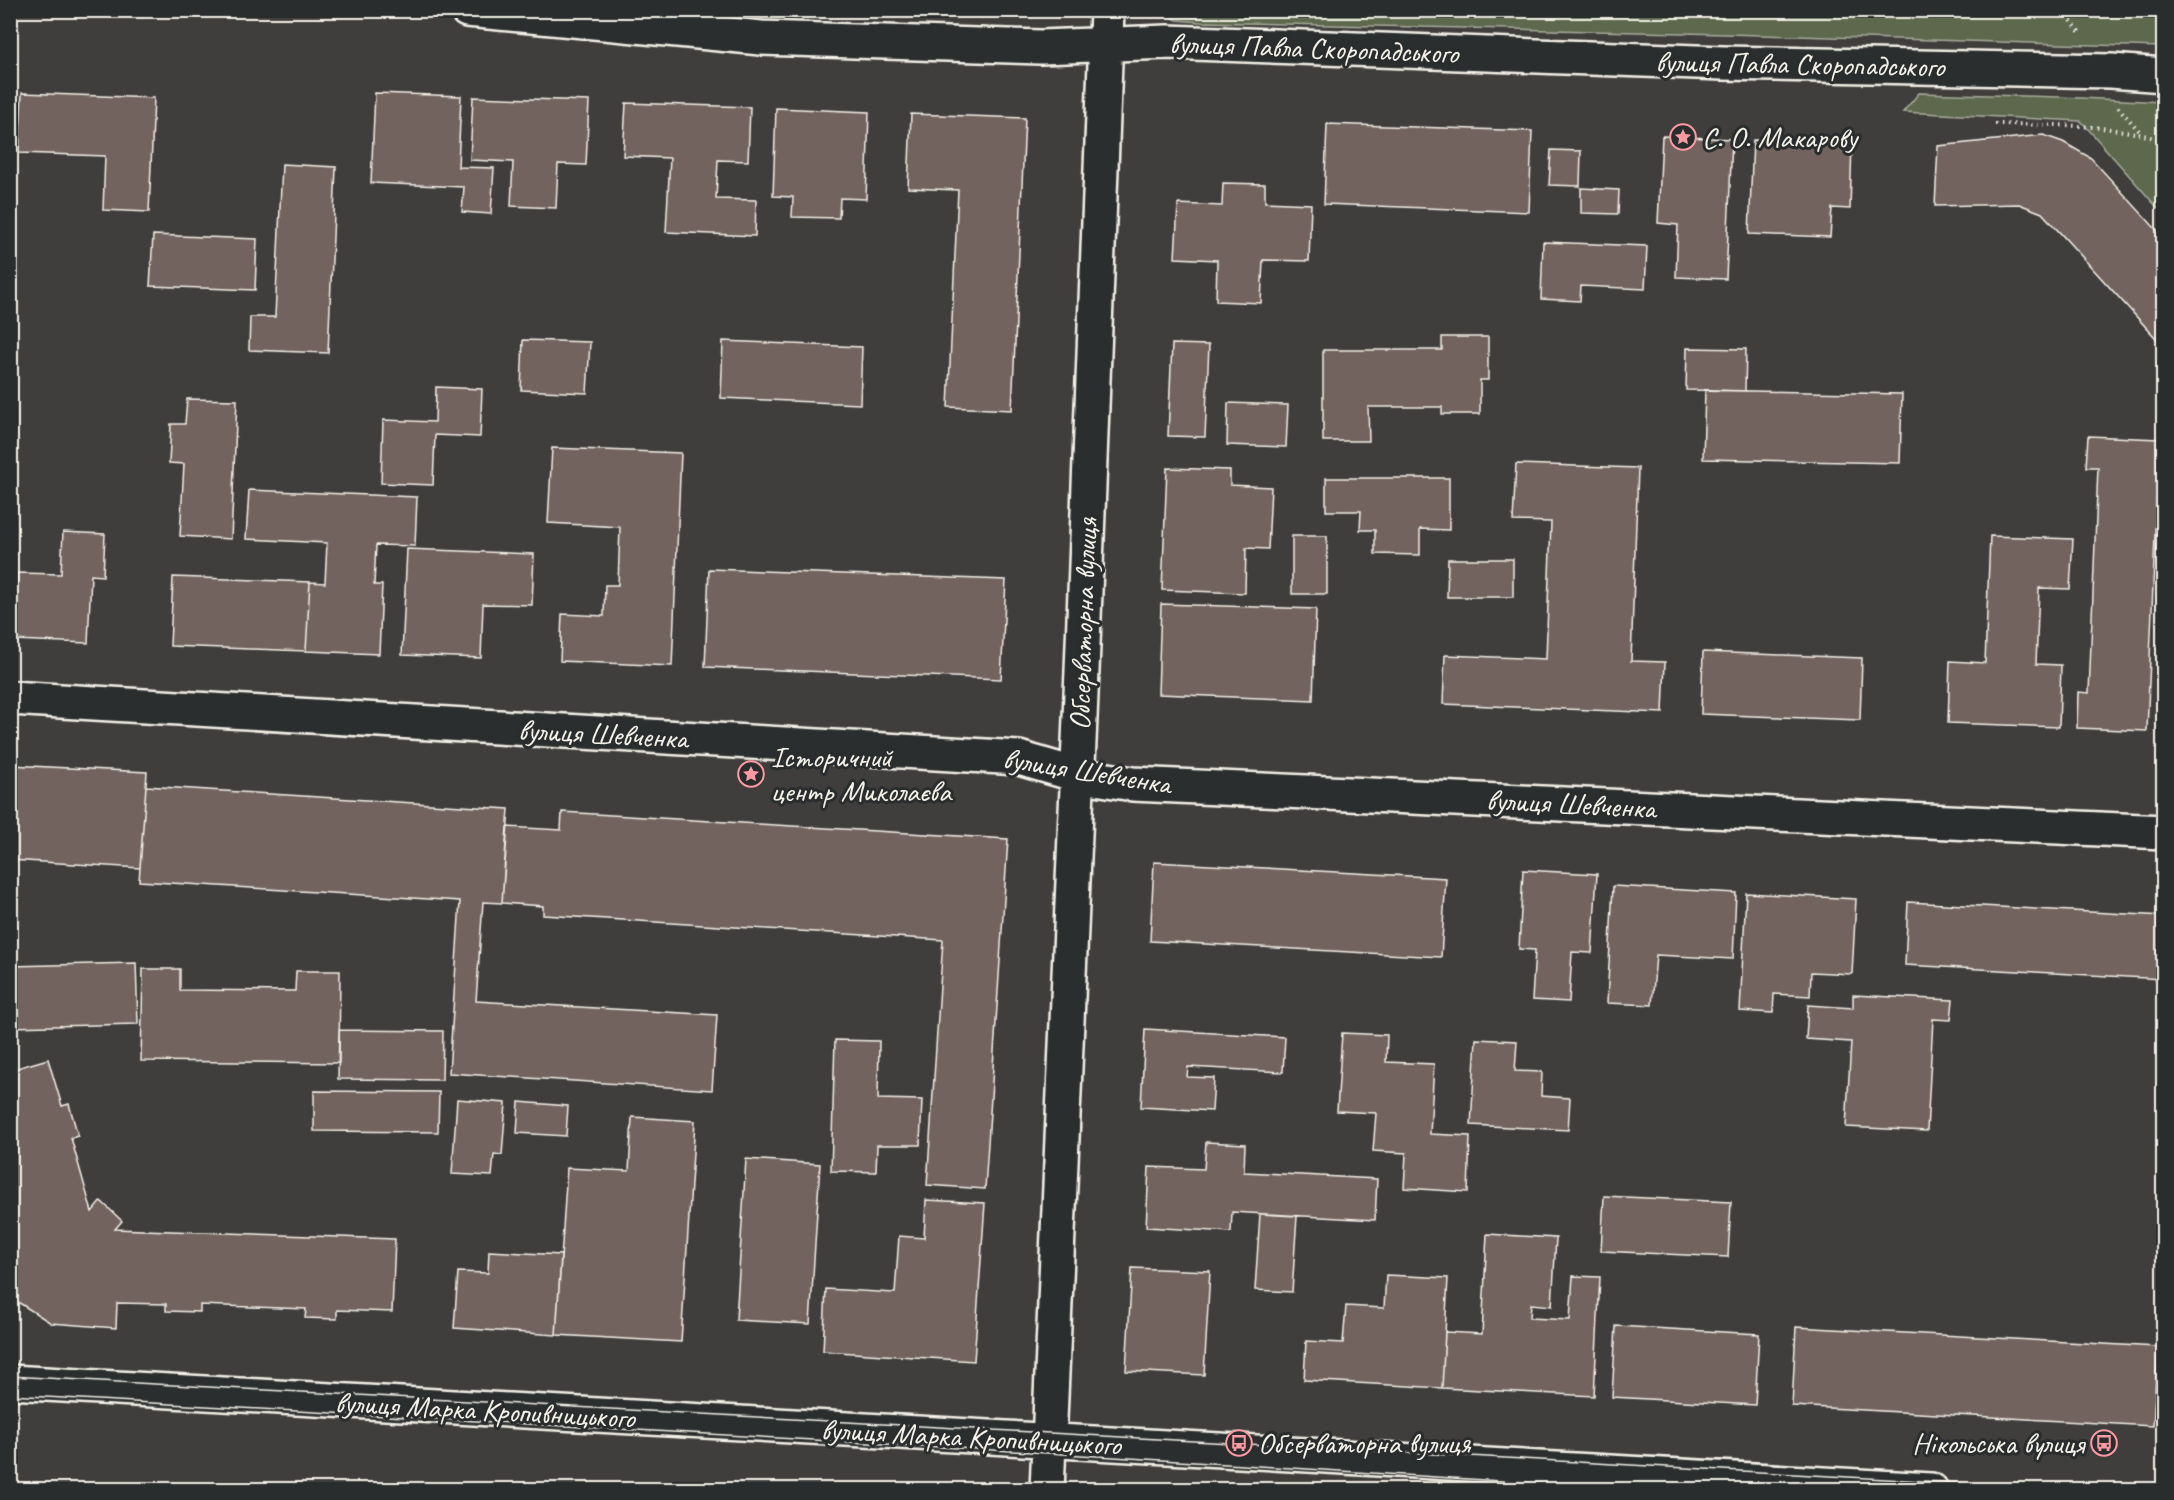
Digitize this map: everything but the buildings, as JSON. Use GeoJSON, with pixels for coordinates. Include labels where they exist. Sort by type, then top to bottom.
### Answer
{"type":"FeatureCollection","features":[{"type":"Feature","properties":{"kind":"street","name":"вулиця Павла Скоропадського"},"geometry":{"type":"LineString","coordinates":[[467,10],[761,38],[1041,47],[1167,42],[1723,63],[2111,71],[2163,75]]}},
{"type":"Feature","properties":{"kind":"street","name":"Обсерваторна вулиця"},"geometry":{"type":"LineString","coordinates":[[1047,1490],[1107,10]]}},
{"type":"Feature","properties":{"kind":"street","name":"вулиця Шевченка"},"geometry":{"type":"LineString","coordinates":[[10,698],[1019,758],[1077,775],[1133,784],[2163,832]]}},
{"type":"Feature","properties":{"kind":"street","name":"вулиця Марка Кропивницького"},"geometry":{"type":"LineString","coordinates":[[10,1383],[1931,1490]]}},
{"type":"Feature","properties":{"kind":"path"},"geometry":{"type":"LineString","coordinates":[[1995,124],[2080,126],[2141,133],[2163,141]]}},
{"type":"Feature","properties":{"kind":"shaded area"},"geometry":{"type":"Polygon","coordinates":[[[755,11],[1056,11],[1042,18],[755,11]]]}},
{"type":"Feature","properties":{"kind":"green space"},"geometry":{"type":"Polygon","coordinates":[[[2163,10],[2163,47],[1199,22],[1177,20],[1161,11],[2163,10]]]}},
{"type":"Feature","properties":{"kind":"green space"},"geometry":{"type":"Polygon","coordinates":[[[1919,93],[2163,102],[2163,214],[2081,121],[1903,112],[1919,93]]]}},
{"type":"Feature","properties":{"kind":"tram line"},"geometry":{"type":"LineString","coordinates":[[10,1376],[2087,1490]]}},
{"type":"Feature","properties":{"kind":"tram line"},"geometry":{"type":"LineString","coordinates":[[10,1395],[1048,1453],[1648,1490]]}},
{"type":"Feature","properties":{"kind":"place","name":"С. О. Макарову"},"geometry":{"type":"Point","coordinates":[1683,137]}},
{"type":"Feature","properties":{"kind":"place","name":"Історичний центр Миколаєва"},"geometry":{"type":"Point","coordinates":[751,774]}},
{"type":"Feature","properties":{"kind":"place","name":"Обсерваторна вулиця"},"geometry":{"type":"Point","coordinates":[1239,1443]}},
{"type":"Feature","properties":{"kind":"place","name":"Нікольська вулиця"},"geometry":{"type":"Point","coordinates":[2104,1443]}}]}
